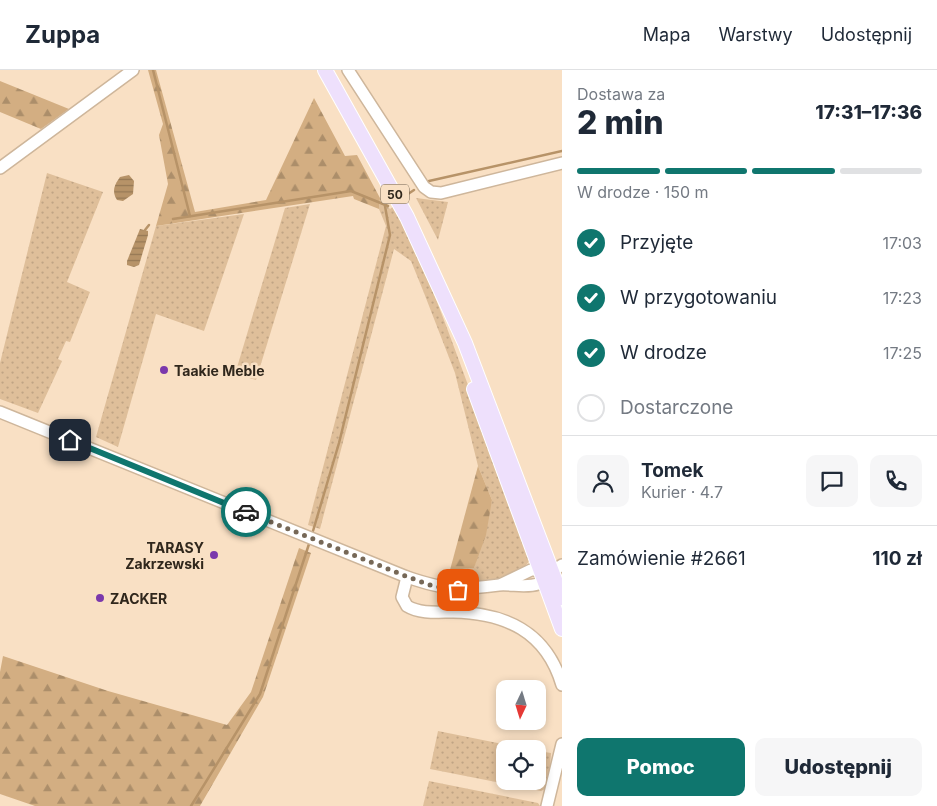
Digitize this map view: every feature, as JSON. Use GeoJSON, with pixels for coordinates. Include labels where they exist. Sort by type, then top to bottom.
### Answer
{"type":"FeatureCollection","features":[{"type":"Feature","properties":{"kind":"main road","name":"50"},"geometry":{"type":"LineString","coordinates":[[324,70],[407,217],[455,323],[496,419],[550,571],[562,598]]}},
{"type":"Feature","properties":{"kind":"main road","name":"50"},"geometry":{"type":"LineString","coordinates":[[550,571],[562,629]]}},
{"type":"Feature","properties":{"kind":"street"},"geometry":{"type":"LineString","coordinates":[[0,168],[133,70]]}},
{"type":"Feature","properties":{"kind":"street"},"geometry":{"type":"LineString","coordinates":[[348,70],[424,186],[431,192],[441,193],[562,163]]}},
{"type":"Feature","properties":{"kind":"street"},"geometry":{"type":"LineString","coordinates":[[0,412],[433,586],[458,590],[500,585],[522,573],[550,571]]}},
{"type":"Feature","properties":{"kind":"street"},"geometry":{"type":"LineString","coordinates":[[408,577],[402,597],[407,606],[419,611],[490,615],[514,625],[536,639],[542,646],[549,656],[562,685]]}},
{"type":"Feature","properties":{"kind":"street"},"geometry":{"type":"LineString","coordinates":[[547,806],[562,744]]}},
{"type":"Feature","properties":{"kind":"shaded area"},"geometry":{"type":"Polygon","coordinates":[[[47,173],[103,192],[67,282],[90,292],[70,342],[66,341],[58,359],[62,361],[38,413],[0,399],[0,363],[47,173]]]}},
{"type":"Feature","properties":{"kind":"shaded area"},"geometry":{"type":"Polygon","coordinates":[[[129,175],[134,181],[133,194],[123,201],[117,200],[114,194],[115,185],[120,177],[129,175]]]}},
{"type":"Feature","properties":{"kind":"shaded area"},"geometry":{"type":"Polygon","coordinates":[[[380,198],[390,209],[394,206],[425,272],[508,494],[530,560],[514,574],[503,578],[480,583],[447,583],[450,570],[474,568],[492,500],[478,466],[455,373],[424,293],[411,261],[394,249],[320,529],[308,525],[386,226],[379,209],[380,198]]]}},
{"type":"Feature","properties":{"kind":"shaded area"},"geometry":{"type":"Polygon","coordinates":[[[416,198],[448,202],[438,240],[416,198]]]}},
{"type":"Feature","properties":{"kind":"shaded area"},"geometry":{"type":"Polygon","coordinates":[[[310,204],[256,380],[235,374],[285,208],[310,204]]]}},
{"type":"Feature","properties":{"kind":"shaded area"},"geometry":{"type":"Polygon","coordinates":[[[244,214],[204,331],[156,314],[118,447],[96,437],[156,226],[244,214]]]}},
{"type":"Feature","properties":{"kind":"shaded area"},"geometry":{"type":"Polygon","coordinates":[[[140,229],[148,231],[148,235],[139,265],[134,267],[127,265],[127,261],[140,229]]]}},
{"type":"Feature","properties":{"kind":"shaded area"},"geometry":{"type":"Polygon","coordinates":[[[438,731],[496,743],[496,782],[430,769],[438,731]]]}},
{"type":"Feature","properties":{"kind":"shaded area"},"geometry":{"type":"Polygon","coordinates":[[[546,752],[551,753],[550,767],[554,767],[549,787],[546,788],[546,752]]]}},
{"type":"Feature","properties":{"kind":"shaded area"},"geometry":{"type":"Polygon","coordinates":[[[429,781],[538,803],[540,806],[423,806],[429,781]]]}},
{"type":"Feature","properties":{"kind":"green space"},"geometry":{"type":"Polygon","coordinates":[[[148,70],[156,70],[195,212],[266,200],[314,98],[345,156],[357,155],[380,198],[379,209],[354,199],[353,196],[156,226],[168,184],[159,135],[163,124],[148,70]]]}},
{"type":"Feature","properties":{"kind":"green space"},"geometry":{"type":"Polygon","coordinates":[[[0,81],[69,109],[41,129],[0,112],[0,81]]]}},
{"type":"Feature","properties":{"kind":"green space"},"geometry":{"type":"Polygon","coordinates":[[[478,466],[492,500],[486,535],[474,568],[450,570],[478,466]]]}},
{"type":"Feature","properties":{"kind":"green space"},"geometry":{"type":"Polygon","coordinates":[[[299,548],[311,553],[263,697],[200,806],[35,806],[0,794],[0,672],[3,656],[108,691],[227,725],[251,692],[299,548]]]}},
{"type":"Feature","properties":{"kind":"waterway"},"geometry":{"type":"LineString","coordinates":[[153,70],[190,216]]}},
{"type":"Feature","properties":{"kind":"waterway"},"geometry":{"type":"LineString","coordinates":[[429,181],[562,151]]}},
{"type":"Feature","properties":{"kind":"waterway"},"geometry":{"type":"LineString","coordinates":[[408,194],[414,190]]}},
{"type":"Feature","properties":{"kind":"waterway"},"geometry":{"type":"LineString","coordinates":[[173,219],[351,191],[388,206]]}},
{"type":"Feature","properties":{"kind":"waterway"},"geometry":{"type":"LineString","coordinates":[[313,531],[339,443],[390,235],[385,206]]}},
{"type":"Feature","properties":{"kind":"waterway"},"geometry":{"type":"LineString","coordinates":[[145,230],[149,225]]}},
{"type":"Feature","properties":{"kind":"waterway"},"geometry":{"type":"LineString","coordinates":[[191,806],[260,694],[309,544]]}},
{"type":"Feature","properties":{"kind":"way so far"},"geometry":{"type":"LineString","coordinates":[[246,512],[408,577],[433,586],[458,590]]}},
{"type":"Feature","properties":{"kind":"place","name":"Taakie Meble"},"geometry":{"type":"Point","coordinates":[164,370]}},
{"type":"Feature","properties":{"kind":"place","name":"TARASY Zakrzewski"},"geometry":{"type":"Point","coordinates":[214,555]}},
{"type":"Feature","properties":{"kind":"place","name":"ZACKER"},"geometry":{"type":"Point","coordinates":[100,598]}},
{"type":"Feature","properties":{"kind":"route"},"geometry":{"type":"LineString","coordinates":[[70,440],[246,512]]}}]}
